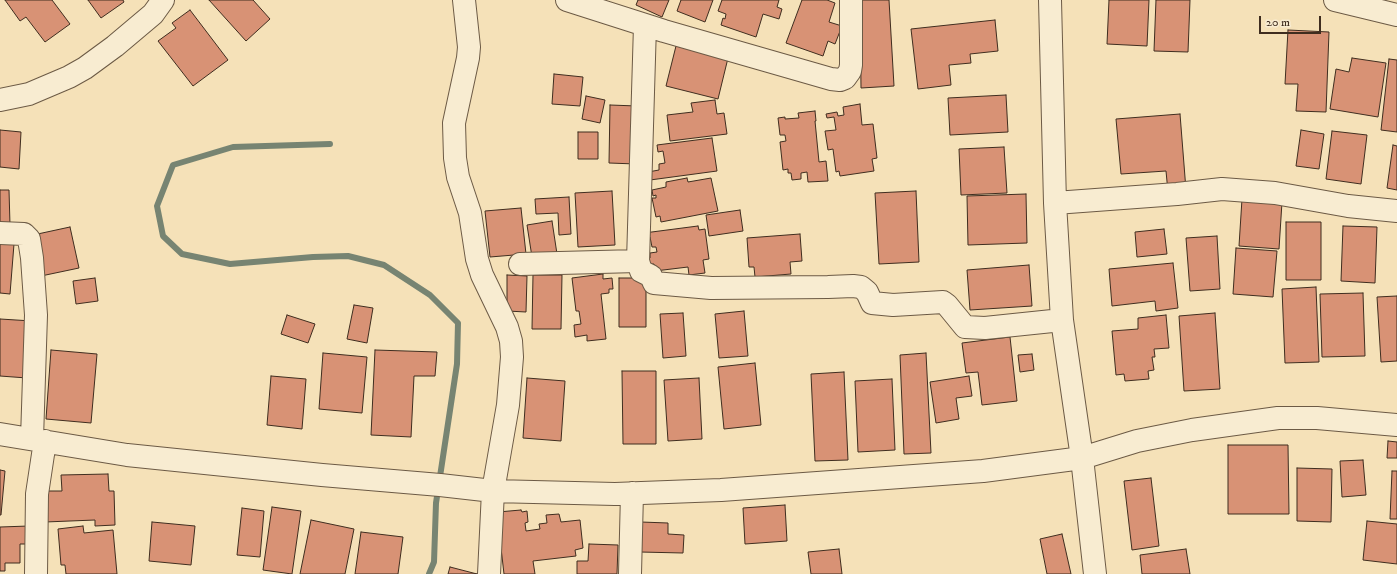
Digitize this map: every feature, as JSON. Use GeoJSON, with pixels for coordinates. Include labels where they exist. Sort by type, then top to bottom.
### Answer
{"type":"FeatureCollection","features":[{"type":"Feature","properties":{"kind":"street"},"geometry":{"type":"LineString","coordinates":[[0,100],[29,94],[69,77],[85,68],[115,46],[153,14],[163,0]]}},
{"type":"Feature","properties":{"kind":"street"},"geometry":{"type":"LineString","coordinates":[[464,0],[469,46],[468,58],[454,123],[455,158],[458,177],[470,213],[482,275],[507,327],[511,341],[512,357],[508,405],[493,491],[489,574]]}},
{"type":"Feature","properties":{"kind":"street"},"geometry":{"type":"LineString","coordinates":[[567,0],[830,80],[840,80],[845,78],[850,71],[851,0]]}},
{"type":"Feature","properties":{"kind":"street"},"geometry":{"type":"LineString","coordinates":[[1050,0],[1055,203],[1062,320],[1082,458],[1095,574]]}},
{"type":"Feature","properties":{"kind":"street"},"geometry":{"type":"LineString","coordinates":[[1335,0],[1397,15]]}},
{"type":"Feature","properties":{"kind":"street"},"geometry":{"type":"LineString","coordinates":[[645,24],[638,261],[641,271],[651,276],[654,283],[711,288],[861,287],[866,292],[872,303],[893,305],[943,302],[966,327],[985,328],[1062,320]]}},
{"type":"Feature","properties":{"kind":"street"},"geometry":{"type":"LineString","coordinates":[[1055,203],[1177,194],[1222,189],[1275,193],[1348,206],[1397,211]]}},
{"type":"Feature","properties":{"kind":"street"},"geometry":{"type":"LineString","coordinates":[[0,234],[24,234],[29,239],[32,258],[36,316],[38,440],[36,574]]}},
{"type":"Feature","properties":{"kind":"street"},"geometry":{"type":"LineString","coordinates":[[520,264],[638,261]]}},
{"type":"Feature","properties":{"kind":"street"},"geometry":{"type":"LineString","coordinates":[[0,434],[127,455],[493,491],[632,493],[721,490],[983,471],[1082,458],[1137,441],[1237,423],[1278,418],[1317,418],[1397,425]]}},
{"type":"Feature","properties":{"kind":"street"},"geometry":{"type":"LineString","coordinates":[[630,574],[632,493]]}},
{"type":"Feature","properties":{"kind":"building"},"geometry":{"type":"Polygon","coordinates":[[[5,0],[52,0],[70,24],[45,42],[26,17],[20,21],[5,0]]]}},
{"type":"Feature","properties":{"kind":"building"},"geometry":{"type":"Polygon","coordinates":[[[88,0],[123,0],[124,2],[101,18],[88,0]]]}},
{"type":"Feature","properties":{"kind":"building"},"geometry":{"type":"Polygon","coordinates":[[[209,0],[253,0],[270,19],[246,41],[209,0]]]}},
{"type":"Feature","properties":{"kind":"building"},"geometry":{"type":"Polygon","coordinates":[[[638,0],[669,0],[662,17],[636,5],[638,0]]]}},
{"type":"Feature","properties":{"kind":"building"},"geometry":{"type":"Polygon","coordinates":[[[681,0],[713,0],[705,22],[677,11],[681,0]]]}},
{"type":"Feature","properties":{"kind":"building"},"geometry":{"type":"Polygon","coordinates":[[[722,0],[779,0],[777,7],[782,9],[779,19],[763,14],[756,37],[721,25],[726,14],[718,11],[722,0]]]}},
{"type":"Feature","properties":{"kind":"building"},"geometry":{"type":"Polygon","coordinates":[[[802,0],[827,0],[835,3],[829,22],[842,26],[835,44],[828,41],[823,56],[786,43],[802,0]]]}},
{"type":"Feature","properties":{"kind":"building"},"geometry":{"type":"Polygon","coordinates":[[[860,0],[889,0],[894,86],[861,88],[860,0]]]}},
{"type":"Feature","properties":{"kind":"building"},"geometry":{"type":"Polygon","coordinates":[[[1109,0],[1149,0],[1147,46],[1107,44],[1109,0]]]}},
{"type":"Feature","properties":{"kind":"building"},"geometry":{"type":"Polygon","coordinates":[[[1156,0],[1190,0],[1188,52],[1154,51],[1156,0]]]}},
{"type":"Feature","properties":{"kind":"building"},"geometry":{"type":"Polygon","coordinates":[[[190,10],[228,60],[193,86],[158,41],[176,28],[172,23],[190,10]]]}},
{"type":"Feature","properties":{"kind":"building"},"geometry":{"type":"Polygon","coordinates":[[[995,20],[998,51],[970,54],[971,63],[949,65],[951,85],[918,89],[911,29],[995,20]]]}},
{"type":"Feature","properties":{"kind":"building"},"geometry":{"type":"Polygon","coordinates":[[[1288,30],[1329,32],[1326,112],[1296,111],[1298,84],[1285,84],[1288,30]]]}},
{"type":"Feature","properties":{"kind":"building"},"geometry":{"type":"Polygon","coordinates":[[[676,46],[728,58],[718,99],[666,86],[676,46]]]}},
{"type":"Feature","properties":{"kind":"building"},"geometry":{"type":"Polygon","coordinates":[[[1352,58],[1386,63],[1378,117],[1330,109],[1336,69],[1349,72],[1352,58]]]}},
{"type":"Feature","properties":{"kind":"building"},"geometry":{"type":"Polygon","coordinates":[[[1389,59],[1397,60],[1397,132],[1381,130],[1389,59]]]}},
{"type":"Feature","properties":{"kind":"building"},"geometry":{"type":"Polygon","coordinates":[[[554,74],[583,77],[580,106],[552,104],[554,74]]]}},
{"type":"Feature","properties":{"kind":"building"},"geometry":{"type":"Polygon","coordinates":[[[1006,95],[1008,132],[950,135],[948,98],[1006,95]]]}},
{"type":"Feature","properties":{"kind":"building"},"geometry":{"type":"Polygon","coordinates":[[[586,96],[605,100],[600,123],[582,119],[586,96]]]}},
{"type":"Feature","properties":{"kind":"building"},"geometry":{"type":"Polygon","coordinates":[[[715,100],[717,114],[724,113],[727,134],[670,141],[667,115],[693,112],[691,103],[715,100]]]}},
{"type":"Feature","properties":{"kind":"building"},"geometry":{"type":"Polygon","coordinates":[[[860,104],[862,125],[873,124],[877,158],[872,159],[874,171],[840,176],[839,171],[836,172],[833,149],[828,150],[825,131],[836,130],[834,117],[827,118],[826,114],[837,112],[838,116],[844,115],[843,107],[860,104]]]}},
{"type":"Feature","properties":{"kind":"building"},"geometry":{"type":"Polygon","coordinates":[[[610,105],[637,106],[636,164],[609,163],[610,105]]]}},
{"type":"Feature","properties":{"kind":"building"},"geometry":{"type":"Polygon","coordinates":[[[815,111],[819,162],[826,161],[828,181],[808,182],[807,172],[801,173],[801,179],[792,180],[791,173],[788,173],[788,169],[783,170],[780,142],[786,141],[785,135],[780,135],[778,118],[799,118],[798,113],[815,111]]]}},
{"type":"Feature","properties":{"kind":"building"},"geometry":{"type":"Polygon","coordinates":[[[1180,114],[1186,190],[1168,192],[1166,171],[1121,174],[1116,119],[1180,114]]]}},
{"type":"Feature","properties":{"kind":"building"},"geometry":{"type":"Polygon","coordinates":[[[0,130],[21,132],[19,169],[0,167],[0,130]]]}},
{"type":"Feature","properties":{"kind":"building"},"geometry":{"type":"Polygon","coordinates":[[[1301,130],[1324,134],[1319,169],[1296,166],[1301,130]]]}},
{"type":"Feature","properties":{"kind":"building"},"geometry":{"type":"Polygon","coordinates":[[[1332,131],[1367,135],[1361,184],[1326,179],[1332,131]]]}},
{"type":"Feature","properties":{"kind":"building"},"geometry":{"type":"Polygon","coordinates":[[[578,132],[598,132],[598,159],[578,159],[578,132]]]}},
{"type":"Feature","properties":{"kind":"building"},"geometry":{"type":"Polygon","coordinates":[[[712,138],[717,171],[650,180],[648,172],[659,170],[659,164],[665,163],[663,151],[658,152],[657,145],[712,138]]]}},
{"type":"Feature","properties":{"kind":"building"},"geometry":{"type":"Polygon","coordinates":[[[1393,145],[1397,146],[1397,190],[1387,188],[1393,145]]]}},
{"type":"Feature","properties":{"kind":"building"},"geometry":{"type":"Polygon","coordinates":[[[1004,147],[1007,193],[961,195],[959,149],[1004,147]]]}},
{"type":"Feature","properties":{"kind":"building"},"geometry":{"type":"Polygon","coordinates":[[[687,178],[688,182],[711,178],[718,211],[661,222],[660,216],[656,217],[652,198],[656,198],[656,195],[653,196],[652,190],[666,187],[666,182],[687,178]]]}},
{"type":"Feature","properties":{"kind":"building"},"geometry":{"type":"Polygon","coordinates":[[[0,190],[9,190],[10,225],[0,226],[0,190]]]}},
{"type":"Feature","properties":{"kind":"building"},"geometry":{"type":"Polygon","coordinates":[[[612,191],[615,245],[578,247],[575,193],[612,191]]]}},
{"type":"Feature","properties":{"kind":"building"},"geometry":{"type":"Polygon","coordinates":[[[916,191],[919,262],[879,264],[875,193],[916,191]]]}},
{"type":"Feature","properties":{"kind":"building"},"geometry":{"type":"Polygon","coordinates":[[[1026,194],[1027,243],[968,245],[967,196],[1026,194]]]}},
{"type":"Feature","properties":{"kind":"building"},"geometry":{"type":"Polygon","coordinates":[[[569,197],[571,234],[559,235],[558,213],[536,214],[535,199],[569,197]]]}},
{"type":"Feature","properties":{"kind":"building"},"geometry":{"type":"Polygon","coordinates":[[[1242,199],[1282,202],[1279,249],[1239,246],[1242,199]]]}},
{"type":"Feature","properties":{"kind":"building"},"geometry":{"type":"Polygon","coordinates":[[[521,208],[526,254],[490,257],[485,211],[521,208]]]}},
{"type":"Feature","properties":{"kind":"building"},"geometry":{"type":"Polygon","coordinates":[[[740,210],[743,231],[709,236],[706,215],[740,210]]]}},
{"type":"Feature","properties":{"kind":"building"},"geometry":{"type":"Polygon","coordinates":[[[552,221],[557,254],[532,257],[527,225],[552,221]]]}},
{"type":"Feature","properties":{"kind":"building"},"geometry":{"type":"Polygon","coordinates":[[[1286,222],[1321,222],[1321,280],[1286,280],[1286,222]]]}},
{"type":"Feature","properties":{"kind":"building"},"geometry":{"type":"Polygon","coordinates":[[[698,226],[699,230],[705,229],[709,259],[703,260],[705,273],[689,275],[688,267],[655,271],[654,264],[646,265],[645,258],[650,258],[650,253],[657,252],[656,247],[652,247],[650,237],[645,238],[644,233],[698,226]]]}},
{"type":"Feature","properties":{"kind":"building"},"geometry":{"type":"Polygon","coordinates":[[[1343,226],[1377,227],[1375,283],[1341,281],[1343,226]]]}},
{"type":"Feature","properties":{"kind":"building"},"geometry":{"type":"Polygon","coordinates":[[[70,227],[79,268],[41,276],[33,235],[70,227]]]}},
{"type":"Feature","properties":{"kind":"building"},"geometry":{"type":"Polygon","coordinates":[[[1164,229],[1167,254],[1137,257],[1135,232],[1164,229]]]}},
{"type":"Feature","properties":{"kind":"building"},"geometry":{"type":"Polygon","coordinates":[[[800,234],[802,261],[790,262],[791,274],[755,277],[754,267],[749,267],[747,238],[800,234]]]}},
{"type":"Feature","properties":{"kind":"building"},"geometry":{"type":"Polygon","coordinates":[[[1217,236],[1220,289],[1190,291],[1186,238],[1217,236]]]}},
{"type":"Feature","properties":{"kind":"building"},"geometry":{"type":"Polygon","coordinates":[[[0,243],[14,244],[10,294],[0,293],[0,243]]]}},
{"type":"Feature","properties":{"kind":"building"},"geometry":{"type":"Polygon","coordinates":[[[1236,248],[1277,251],[1273,297],[1233,294],[1236,248]]]}},
{"type":"Feature","properties":{"kind":"building"},"geometry":{"type":"Polygon","coordinates":[[[1173,263],[1178,308],[1156,311],[1155,301],[1112,306],[1109,269],[1173,263]]]}},
{"type":"Feature","properties":{"kind":"building"},"geometry":{"type":"Polygon","coordinates":[[[1029,265],[1032,306],[970,310],[967,270],[1029,265]]]}},
{"type":"Feature","properties":{"kind":"building"},"geometry":{"type":"Polygon","coordinates":[[[603,274],[603,279],[612,278],[613,289],[609,289],[609,293],[601,294],[606,339],[587,341],[587,335],[575,337],[574,325],[581,324],[579,311],[576,311],[572,278],[603,274]]]}},
{"type":"Feature","properties":{"kind":"building"},"geometry":{"type":"Polygon","coordinates":[[[507,275],[527,276],[526,312],[507,311],[507,275]]]}},
{"type":"Feature","properties":{"kind":"building"},"geometry":{"type":"Polygon","coordinates":[[[533,275],[562,275],[561,329],[532,329],[533,275]]]}},
{"type":"Feature","properties":{"kind":"building"},"geometry":{"type":"Polygon","coordinates":[[[95,278],[98,301],[76,304],[73,281],[95,278]]]}},
{"type":"Feature","properties":{"kind":"building"},"geometry":{"type":"Polygon","coordinates":[[[619,278],[646,278],[646,327],[619,327],[619,278]]]}},
{"type":"Feature","properties":{"kind":"building"},"geometry":{"type":"Polygon","coordinates":[[[1316,287],[1319,362],[1285,363],[1282,289],[1316,287]]]}},
{"type":"Feature","properties":{"kind":"building"},"geometry":{"type":"Polygon","coordinates":[[[1363,293],[1365,356],[1322,357],[1320,294],[1363,293]]]}},
{"type":"Feature","properties":{"kind":"building"},"geometry":{"type":"Polygon","coordinates":[[[1397,296],[1397,361],[1381,362],[1377,297],[1397,296]]]}},
{"type":"Feature","properties":{"kind":"building"},"geometry":{"type":"Polygon","coordinates":[[[354,305],[373,308],[367,343],[347,339],[354,305]]]}},
{"type":"Feature","properties":{"kind":"building"},"geometry":{"type":"Polygon","coordinates":[[[744,311],[748,356],[719,358],[715,314],[744,311]]]}},
{"type":"Feature","properties":{"kind":"building"},"geometry":{"type":"Polygon","coordinates":[[[683,313],[686,356],[663,358],[660,314],[683,313]]]}},
{"type":"Feature","properties":{"kind":"building"},"geometry":{"type":"Polygon","coordinates":[[[1215,313],[1220,389],[1184,391],[1179,316],[1215,313]]]}},
{"type":"Feature","properties":{"kind":"building"},"geometry":{"type":"Polygon","coordinates":[[[287,315],[315,324],[308,343],[281,334],[287,315]]]}},
{"type":"Feature","properties":{"kind":"building"},"geometry":{"type":"Polygon","coordinates":[[[1166,315],[1169,348],[1154,349],[1155,357],[1152,357],[1154,370],[1148,371],[1149,379],[1125,381],[1124,374],[1116,375],[1112,331],[1138,329],[1138,318],[1166,315]]]}},
{"type":"Feature","properties":{"kind":"building"},"geometry":{"type":"Polygon","coordinates":[[[0,319],[32,321],[27,378],[0,376],[0,319]]]}},
{"type":"Feature","properties":{"kind":"building"},"geometry":{"type":"Polygon","coordinates":[[[1010,337],[1017,401],[982,405],[978,372],[966,373],[962,343],[1010,337]]]}},
{"type":"Feature","properties":{"kind":"building"},"geometry":{"type":"Polygon","coordinates":[[[51,350],[97,354],[91,423],[46,419],[51,350]]]}},
{"type":"Feature","properties":{"kind":"building"},"geometry":{"type":"Polygon","coordinates":[[[375,350],[437,352],[435,376],[414,376],[411,437],[371,435],[375,350]]]}},
{"type":"Feature","properties":{"kind":"building"},"geometry":{"type":"Polygon","coordinates":[[[323,353],[367,357],[362,413],[319,409],[323,353]]]}},
{"type":"Feature","properties":{"kind":"building"},"geometry":{"type":"Polygon","coordinates":[[[926,353],[931,453],[904,454],[900,355],[926,353]]]}},
{"type":"Feature","properties":{"kind":"building"},"geometry":{"type":"Polygon","coordinates":[[[1032,354],[1034,370],[1020,372],[1018,355],[1032,354]]]}},
{"type":"Feature","properties":{"kind":"building"},"geometry":{"type":"Polygon","coordinates":[[[755,363],[761,425],[724,429],[718,367],[755,363]]]}},
{"type":"Feature","properties":{"kind":"building"},"geometry":{"type":"Polygon","coordinates":[[[622,371],[656,371],[656,444],[623,444],[622,371]]]}},
{"type":"Feature","properties":{"kind":"building"},"geometry":{"type":"Polygon","coordinates":[[[844,372],[848,460],[815,461],[811,374],[844,372]]]}},
{"type":"Feature","properties":{"kind":"building"},"geometry":{"type":"Polygon","coordinates":[[[271,376],[306,379],[302,429],[267,425],[271,376]]]}},
{"type":"Feature","properties":{"kind":"building"},"geometry":{"type":"Polygon","coordinates":[[[969,376],[972,396],[956,398],[959,419],[936,423],[930,382],[969,376]]]}},
{"type":"Feature","properties":{"kind":"building"},"geometry":{"type":"Polygon","coordinates":[[[527,378],[565,381],[561,441],[523,438],[527,378]]]}},
{"type":"Feature","properties":{"kind":"building"},"geometry":{"type":"Polygon","coordinates":[[[699,378],[702,439],[668,441],[664,380],[699,378]]]}},
{"type":"Feature","properties":{"kind":"building"},"geometry":{"type":"Polygon","coordinates":[[[892,379],[895,450],[858,452],[855,381],[892,379]]]}},
{"type":"Feature","properties":{"kind":"building"},"geometry":{"type":"Polygon","coordinates":[[[1388,441],[1397,442],[1397,458],[1387,458],[1388,441]]]}},
{"type":"Feature","properties":{"kind":"building"},"geometry":{"type":"Polygon","coordinates":[[[1228,445],[1288,445],[1289,514],[1228,514],[1228,445]]]}},
{"type":"Feature","properties":{"kind":"building"},"geometry":{"type":"Polygon","coordinates":[[[1363,460],[1366,495],[1342,497],[1340,461],[1363,460]]]}},
{"type":"Feature","properties":{"kind":"building"},"geometry":{"type":"Polygon","coordinates":[[[1297,468],[1332,469],[1331,522],[1297,521],[1297,468]]]}},
{"type":"Feature","properties":{"kind":"building"},"geometry":{"type":"Polygon","coordinates":[[[0,470],[5,471],[1,515],[0,515],[0,470]]]}},
{"type":"Feature","properties":{"kind":"building"},"geometry":{"type":"Polygon","coordinates":[[[1392,471],[1397,471],[1397,519],[1390,519],[1392,471]]]}},
{"type":"Feature","properties":{"kind":"building"},"geometry":{"type":"Polygon","coordinates":[[[108,474],[109,491],[114,491],[115,525],[95,526],[95,520],[45,522],[44,491],[62,491],[61,475],[108,474]]]}},
{"type":"Feature","properties":{"kind":"building"},"geometry":{"type":"Polygon","coordinates":[[[1151,478],[1159,546],[1132,550],[1124,481],[1151,478]]]}},
{"type":"Feature","properties":{"kind":"building"},"geometry":{"type":"Polygon","coordinates":[[[785,505],[787,541],[745,544],[743,508],[785,505]]]}},
{"type":"Feature","properties":{"kind":"building"},"geometry":{"type":"Polygon","coordinates":[[[272,507],[301,511],[292,574],[263,570],[272,507]]]}},
{"type":"Feature","properties":{"kind":"building"},"geometry":{"type":"Polygon","coordinates":[[[242,508],[264,511],[260,557],[237,555],[242,508]]]}},
{"type":"Feature","properties":{"kind":"building"},"geometry":{"type":"Polygon","coordinates":[[[521,510],[522,512],[527,511],[528,522],[525,523],[526,531],[540,529],[539,524],[547,523],[546,515],[559,514],[561,522],[580,520],[583,548],[575,550],[576,556],[533,561],[535,574],[504,574],[498,512],[521,510]]]}},
{"type":"Feature","properties":{"kind":"building"},"geometry":{"type":"Polygon","coordinates":[[[311,520],[354,529],[345,574],[300,574],[311,520]]]}},
{"type":"Feature","properties":{"kind":"building"},"geometry":{"type":"Polygon","coordinates":[[[1367,521],[1397,524],[1397,564],[1363,560],[1367,521]]]}},
{"type":"Feature","properties":{"kind":"building"},"geometry":{"type":"Polygon","coordinates":[[[152,522],[195,526],[191,565],[149,561],[152,522]]]}},
{"type":"Feature","properties":{"kind":"building"},"geometry":{"type":"Polygon","coordinates":[[[641,522],[668,523],[668,534],[684,535],[683,553],[640,552],[641,522]]]}},
{"type":"Feature","properties":{"kind":"building"},"geometry":{"type":"Polygon","coordinates":[[[29,526],[30,544],[20,544],[20,563],[5,563],[5,571],[0,571],[0,527],[29,526]]]}},
{"type":"Feature","properties":{"kind":"building"},"geometry":{"type":"Polygon","coordinates":[[[83,526],[84,533],[113,530],[117,574],[66,574],[65,565],[61,565],[58,529],[83,526]]]}},
{"type":"Feature","properties":{"kind":"building"},"geometry":{"type":"Polygon","coordinates":[[[361,532],[403,537],[398,574],[355,574],[361,532]]]}},
{"type":"Feature","properties":{"kind":"building"},"geometry":{"type":"Polygon","coordinates":[[[1062,534],[1071,574],[1047,574],[1040,539],[1062,534]]]}},
{"type":"Feature","properties":{"kind":"building"},"geometry":{"type":"Polygon","coordinates":[[[589,544],[618,545],[617,574],[577,574],[577,561],[588,561],[589,544]]]}},
{"type":"Feature","properties":{"kind":"building"},"geometry":{"type":"Polygon","coordinates":[[[839,549],[842,574],[811,574],[808,552],[839,549]]]}},
{"type":"Feature","properties":{"kind":"building"},"geometry":{"type":"Polygon","coordinates":[[[1186,549],[1190,574],[1142,574],[1140,555],[1186,549]]]}},
{"type":"Feature","properties":{"kind":"building"},"geometry":{"type":"Polygon","coordinates":[[[450,567],[477,574],[448,574],[450,567]]]}},
{"type":"Feature","properties":{"kind":"waterway"},"geometry":{"type":"LineString","coordinates":[[330,144],[233,147],[173,165],[157,206],[163,236],[182,254],[230,264],[313,257],[348,256],[384,265],[430,295],[458,323],[457,364],[436,503],[434,562],[429,574]]}}]}
